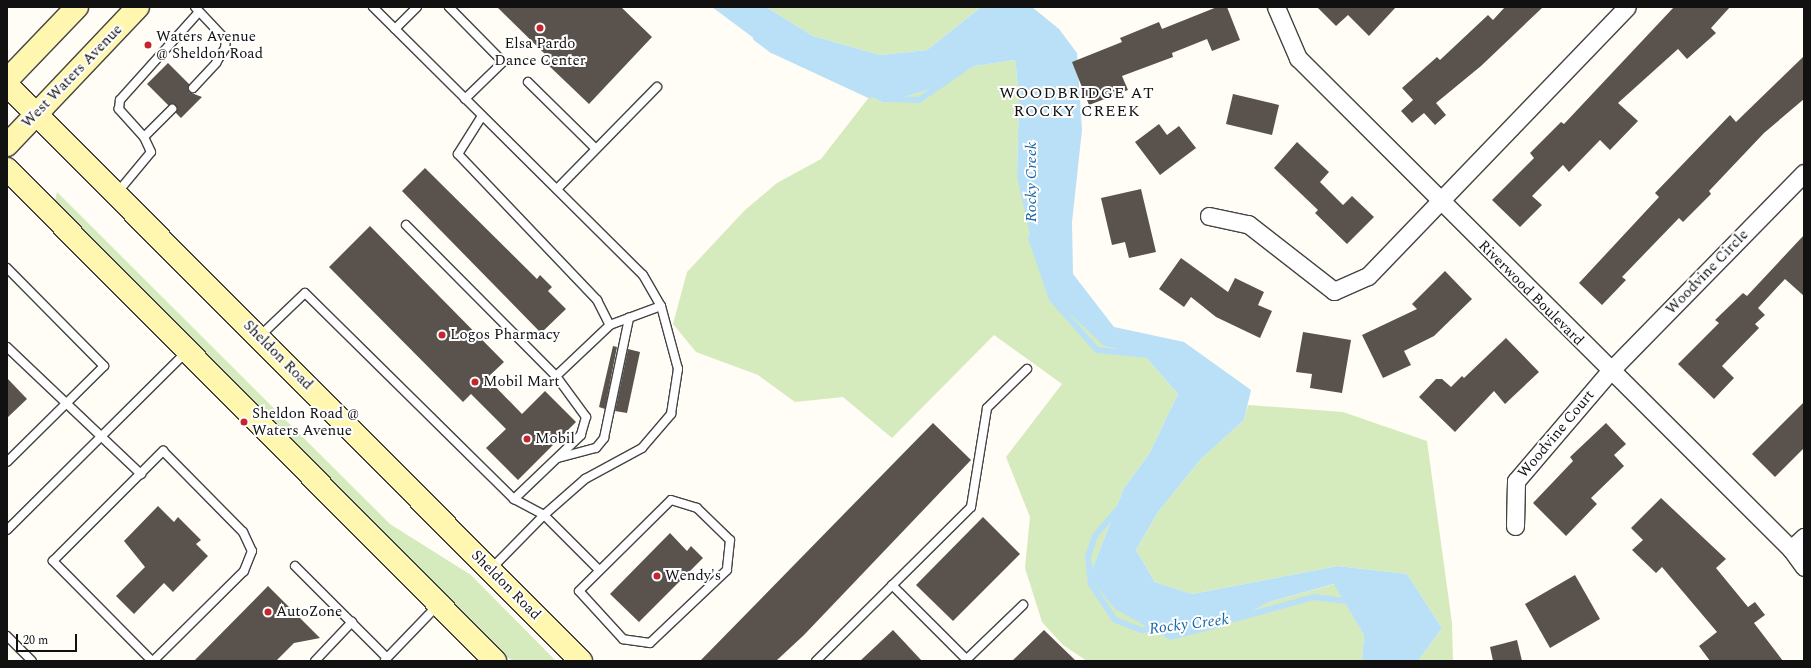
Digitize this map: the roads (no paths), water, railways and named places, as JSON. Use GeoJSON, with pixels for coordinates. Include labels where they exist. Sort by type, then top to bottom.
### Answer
{"type":"FeatureCollection","features":[{"type":"Feature","properties":{"kind":"main road","name":"West Waters Avenue"},"geometry":{"type":"LineString","coordinates":[[7,145],[138,7]]}},
{"type":"Feature","properties":{"kind":"main road"},"geometry":{"type":"LineString","coordinates":[[7,80],[71,9]]}},
{"type":"Feature","properties":{"kind":"main road","name":"Sheldon Road"},"geometry":{"type":"LineString","coordinates":[[7,85],[117,193],[581,661]]}},
{"type":"Feature","properties":{"kind":"main road"},"geometry":{"type":"LineString","coordinates":[[7,169],[495,661]]}},
{"type":"Feature","properties":{"kind":"street","name":"Riverwood Boulevard"},"geometry":{"type":"LineString","coordinates":[[1276,7],[1298,58],[1610,371],[1791,549],[1804,567]]}},
{"type":"Feature","properties":{"kind":"street"},"geometry":{"type":"LineString","coordinates":[[1210,216],[1248,224],[1334,291],[1368,276],[1627,7]]}},
{"type":"Feature","properties":{"kind":"street","name":"Woodvine Circle"},"geometry":{"type":"LineString","coordinates":[[1610,371],[1804,173]]}},
{"type":"Feature","properties":{"kind":"street","name":"Woodvine Court"},"geometry":{"type":"LineString","coordinates":[[1515,526],[1516,481],[1610,371]]}},
{"type":"Feature","properties":{"kind":"street"},"geometry":{"type":"LineString","coordinates":[[1791,549],[1804,537]]}},
{"type":"Feature","properties":{"kind":"lane"},"geometry":{"type":"LineString","coordinates":[[373,7],[643,275],[661,306],[678,369],[671,414],[642,448],[585,479],[544,515],[490,570]]}},
{"type":"Feature","properties":{"kind":"lane"},"geometry":{"type":"LineString","coordinates":[[395,29],[417,7]]}},
{"type":"Feature","properties":{"kind":"lane"},"geometry":{"type":"LineString","coordinates":[[448,7],[503,62],[465,99]]}},
{"type":"Feature","properties":{"kind":"lane"},"geometry":{"type":"LineString","coordinates":[[117,193],[150,157],[151,152],[144,137],[119,108],[120,100],[198,9],[226,40],[225,48],[193,88]]}},
{"type":"Feature","properties":{"kind":"lane"},"geometry":{"type":"LineString","coordinates":[[528,82],[596,149]]}},
{"type":"Feature","properties":{"kind":"lane"},"geometry":{"type":"LineString","coordinates":[[557,189],[657,86]]}},
{"type":"Feature","properties":{"kind":"lane"},"geometry":{"type":"LineString","coordinates":[[144,137],[172,109]]}},
{"type":"Feature","properties":{"kind":"lane"},"geometry":{"type":"LineString","coordinates":[[482,116],[458,154],[596,300],[610,325]]}},
{"type":"Feature","properties":{"kind":"lane"},"geometry":{"type":"LineString","coordinates":[[406,225],[556,376],[586,417],[581,435],[514,499]]}},
{"type":"Feature","properties":{"kind":"lane"},"geometry":{"type":"LineString","coordinates":[[7,268],[104,366],[7,462]]}},
{"type":"Feature","properties":{"kind":"lane"},"geometry":{"type":"LineString","coordinates":[[259,336],[305,293],[514,499],[544,515],[599,570]]}},
{"type":"Feature","properties":{"kind":"lane"},"geometry":{"type":"LineString","coordinates":[[556,376],[610,325],[661,306]]}},
{"type":"Feature","properties":{"kind":"lane"},"geometry":{"type":"LineString","coordinates":[[557,458],[596,448],[604,438],[629,318]]}},
{"type":"Feature","properties":{"kind":"lane"},"geometry":{"type":"LineString","coordinates":[[7,347],[65,405],[102,436],[140,474]]}},
{"type":"Feature","properties":{"kind":"lane"},"geometry":{"type":"LineString","coordinates":[[7,530],[187,351]]}},
{"type":"Feature","properties":{"kind":"lane"},"geometry":{"type":"LineString","coordinates":[[816,661],[970,507],[987,408],[1027,369]]}},
{"type":"Feature","properties":{"kind":"lane"},"geometry":{"type":"LineString","coordinates":[[163,451],[243,532],[252,551],[244,572],[153,661],[53,560],[163,451]]}},
{"type":"Feature","properties":{"kind":"lane"},"geometry":{"type":"LineString","coordinates":[[671,500],[697,508],[730,540],[726,570],[650,644],[623,639],[578,591],[599,570],[671,500]]}},
{"type":"Feature","properties":{"kind":"lane"},"geometry":{"type":"LineString","coordinates":[[296,566],[352,622],[386,659],[439,604]]}},
{"type":"Feature","properties":{"kind":"lane"},"geometry":{"type":"LineString","coordinates":[[892,585],[967,660],[1023,604]]}},
{"type":"Feature","properties":{"kind":"lane"},"geometry":{"type":"LineString","coordinates":[[315,661],[352,622]]}},
{"type":"Feature","properties":{"kind":"lane"},"geometry":{"type":"LineString","coordinates":[[7,636],[32,661]]}},
{"type":"Feature","properties":{"kind":"water"},"geometry":{"type":"Polygon","coordinates":[[[712,7],[766,7],[813,36],[880,55],[927,50],[981,7],[1032,7],[1059,29],[1077,53],[1082,130],[1072,222],[1073,274],[1114,327],[1184,342],[1251,390],[1244,420],[1201,459],[1158,512],[1136,550],[1155,582],[1192,594],[1338,566],[1407,574],[1442,628],[1418,661],[1362,661],[1364,635],[1334,584],[1269,602],[1225,626],[1171,640],[1115,609],[1089,577],[1124,488],[1149,454],[1178,394],[1144,355],[1104,346],[1055,300],[1036,261],[1017,177],[1019,93],[1015,60],[975,66],[931,89],[884,103],[755,39],[712,7]]]}},
{"type":"Feature","properties":{"kind":"waterway","name":"Rocky Creek"},"geometry":{"type":"LineString","coordinates":[[756,38],[772,50],[869,95]]}},
{"type":"Feature","properties":{"kind":"waterway","name":"Rocky Creek"},"geometry":{"type":"LineString","coordinates":[[889,99],[919,100],[964,69]]}},
{"type":"Feature","properties":{"kind":"waterway","name":"Rocky Creek"},"geometry":{"type":"LineString","coordinates":[[1031,238],[1052,299],[1097,350],[1149,355]]}},
{"type":"Feature","properties":{"kind":"waterway","name":"Rocky Creek"},"geometry":{"type":"LineString","coordinates":[[1119,508],[1095,536],[1088,556],[1091,584],[1115,620],[1141,630],[1160,629]]}},
{"type":"Feature","properties":{"kind":"waterway","name":"Rocky Creek"},"geometry":{"type":"LineString","coordinates":[[1234,619],[1314,597],[1352,602]]}},
{"type":"Feature","properties":{"kind":"place","name":"Elsa Pardo Dance Center"},"geometry":{"type":"Point","coordinates":[540,28]}},
{"type":"Feature","properties":{"kind":"place","name":"Waters Avenue @ Sheldon Road"},"geometry":{"type":"Point","coordinates":[148,45]}},
{"type":"Feature","properties":{"kind":"place","name":"Logos Pharmacy"},"geometry":{"type":"Point","coordinates":[442,335]}},
{"type":"Feature","properties":{"kind":"place","name":"Mobil Mart"},"geometry":{"type":"Point","coordinates":[475,382]}},
{"type":"Feature","properties":{"kind":"place","name":"Sheldon Road @ Waters Avenue"},"geometry":{"type":"Point","coordinates":[244,422]}},
{"type":"Feature","properties":{"kind":"place","name":"Mobil"},"geometry":{"type":"Point","coordinates":[527,439]}},
{"type":"Feature","properties":{"kind":"place","name":"Wendy's"},"geometry":{"type":"Point","coordinates":[657,576]}},
{"type":"Feature","properties":{"kind":"place","name":"AutoZone"},"geometry":{"type":"Point","coordinates":[268,612]}},
{"type":"Feature","properties":{"kind":"district","name":"WOODBRIDGE AT ROCKY CREEK"},"geometry":{"type":"Point","coordinates":[1077,102]}}]}
